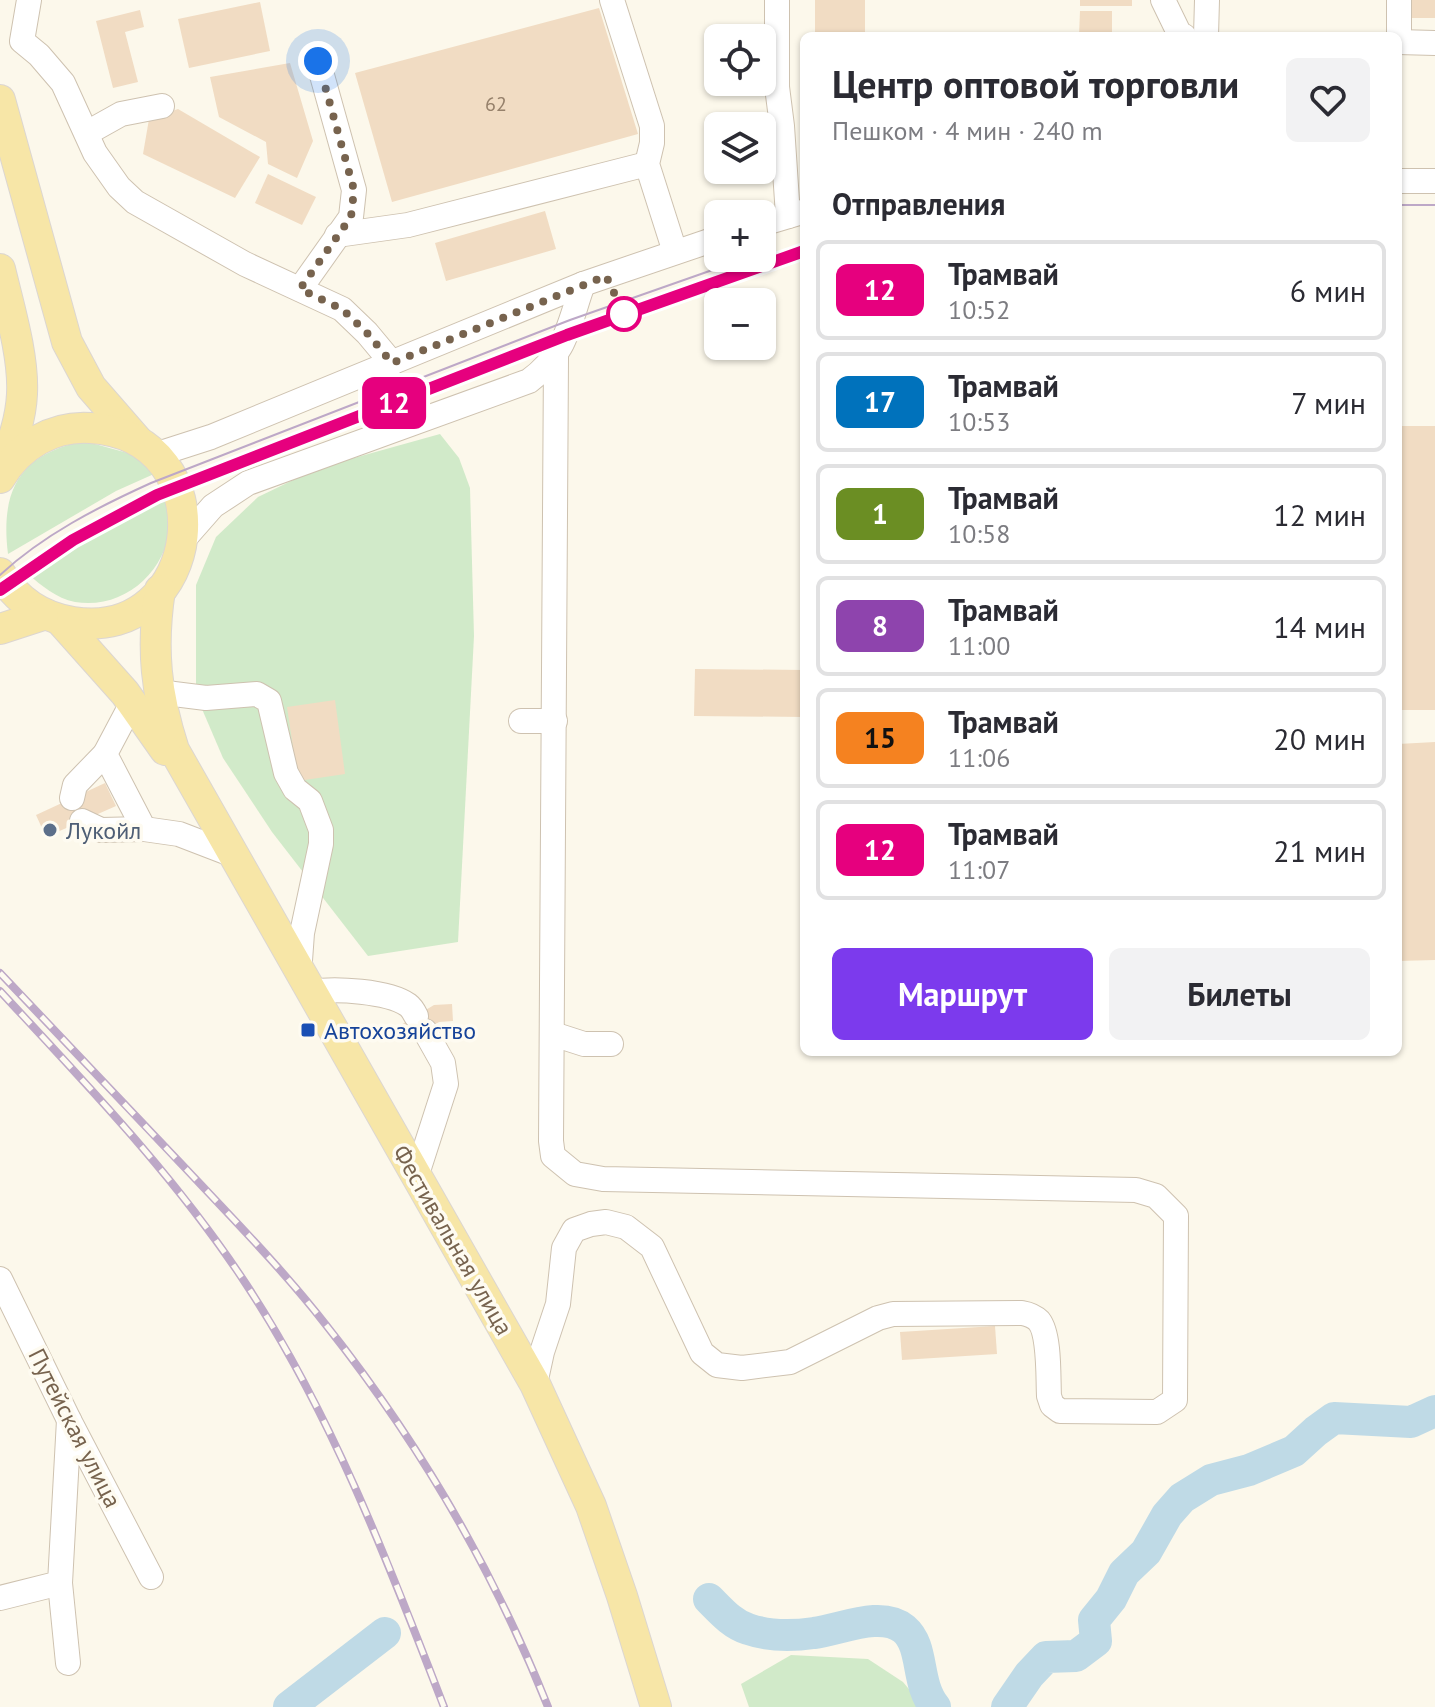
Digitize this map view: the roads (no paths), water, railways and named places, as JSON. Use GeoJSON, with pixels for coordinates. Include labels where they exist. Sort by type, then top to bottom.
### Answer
{"type":"FeatureCollection","features":[{"type":"Feature","properties":{"kind":"main road"},"geometry":{"type":"LineString","coordinates":[[0,100],[67,342],[91,387],[171,476],[181,499],[184,539],[174,569],[160,590],[143,606],[115,620],[93,624],[52,618],[0,629]]}},
{"type":"Feature","properties":{"kind":"main road"},"geometry":{"type":"LineString","coordinates":[[0,269],[22,386],[15,432],[0,477]]}},
{"type":"Feature","properties":{"kind":"main road"},"geometry":{"type":"LineString","coordinates":[[0,477],[24,450],[41,438],[60,431],[95,428],[119,433],[148,450]]}},
{"type":"Feature","properties":{"kind":"main road","name":"Фестивальная улица"},"geometry":{"type":"LineString","coordinates":[[0,573],[22,600],[52,618],[145,698],[535,1384],[591,1506],[656,1707]]}},
{"type":"Feature","properties":{"kind":"main road","name":"Фестивальная улица"},"geometry":{"type":"LineString","coordinates":[[145,698],[154,663],[160,590]]}},
{"type":"Feature","properties":{"kind":"street"},"geometry":{"type":"LineString","coordinates":[[29,0],[22,41],[63,83],[106,169],[135,202],[245,264],[342,309],[392,363]]}},
{"type":"Feature","properties":{"kind":"street"},"geometry":{"type":"LineString","coordinates":[[612,0],[652,126],[647,164],[675,252]]}},
{"type":"Feature","properties":{"kind":"street"},"geometry":{"type":"LineString","coordinates":[[776,220],[796,214],[793,126],[777,87],[777,0]]}},
{"type":"Feature","properties":{"kind":"street"},"geometry":{"type":"LineString","coordinates":[[1163,0],[1179,32]]}},
{"type":"Feature","properties":{"kind":"street"},"geometry":{"type":"LineString","coordinates":[[1206,32],[1207,0]]}},
{"type":"Feature","properties":{"kind":"street"},"geometry":{"type":"LineString","coordinates":[[1399,0],[1399,32]]}},
{"type":"Feature","properties":{"kind":"street"},"geometry":{"type":"LineString","coordinates":[[1402,42],[1435,43]]}},
{"type":"Feature","properties":{"kind":"street"},"geometry":{"type":"LineString","coordinates":[[300,289],[351,217],[354,190],[318,61]]}},
{"type":"Feature","properties":{"kind":"street"},"geometry":{"type":"LineString","coordinates":[[87,133],[121,114],[162,106]]}},
{"type":"Feature","properties":{"kind":"street"},"geometry":{"type":"LineString","coordinates":[[337,235],[408,225],[647,164]]}},
{"type":"Feature","properties":{"kind":"street"},"geometry":{"type":"LineString","coordinates":[[1402,181],[1435,181]]}},
{"type":"Feature","properties":{"kind":"street"},"geometry":{"type":"LineString","coordinates":[[148,450],[211,437],[583,284],[704,243]]}},
{"type":"Feature","properties":{"kind":"street"},"geometry":{"type":"LineString","coordinates":[[184,539],[213,506],[248,483],[529,381],[556,358],[567,335],[583,284]]}},
{"type":"Feature","properties":{"kind":"street"},"geometry":{"type":"LineString","coordinates":[[535,1384],[558,1304],[564,1248],[574,1230],[606,1222],[626,1227],[652,1247],[702,1353],[717,1365],[742,1368],[790,1362],[878,1318],[893,1314],[1022,1313],[1040,1321],[1045,1335],[1049,1396],[1052,1405],[1060,1411],[1157,1412],[1175,1400],[1176,1216],[1156,1196],[1136,1190],[586,1178],[575,1174],[553,1156],[556,358]]}},
{"type":"Feature","properties":{"kind":"street"},"geometry":{"type":"LineString","coordinates":[[72,798],[75,785],[105,754],[145,698],[257,694],[269,701],[286,773],[295,789],[310,801],[321,830],[321,844],[302,933],[305,983],[352,990],[408,1005],[443,1063],[446,1084],[417,1174]]}},
{"type":"Feature","properties":{"kind":"street"},"geometry":{"type":"LineString","coordinates":[[521,721],[555,721]]}},
{"type":"Feature","properties":{"kind":"street"},"geometry":{"type":"LineString","coordinates":[[105,754],[144,829]]}},
{"type":"Feature","properties":{"kind":"street"},"geometry":{"type":"LineString","coordinates":[[82,821],[101,830],[144,829],[179,834],[231,854]]}},
{"type":"Feature","properties":{"kind":"street"},"geometry":{"type":"LineString","coordinates":[[553,1034],[584,1044],[611,1044]]}},
{"type":"Feature","properties":{"kind":"street","name":"Путейская улица"},"geometry":{"type":"LineString","coordinates":[[0,1279],[151,1577]]}},
{"type":"Feature","properties":{"kind":"street"},"geometry":{"type":"LineString","coordinates":[[68,1663],[60,1583],[69,1420]]}},
{"type":"Feature","properties":{"kind":"street"},"geometry":{"type":"LineString","coordinates":[[0,1598],[60,1583]]}},
{"type":"Feature","properties":{"kind":"waterway"},"geometry":{"type":"LineString","coordinates":[[1007,1707],[1046,1657],[1076,1656],[1096,1641],[1094,1620],[1111,1599],[1124,1573],[1146,1552],[1167,1515],[1182,1498],[1211,1480],[1249,1470],[1294,1451],[1334,1418],[1411,1422],[1435,1411]]}},
{"type":"Feature","properties":{"kind":"waterway"},"geometry":{"type":"LineString","coordinates":[[709,1599],[742,1627],[772,1634],[814,1633],[872,1621],[895,1624],[911,1636],[925,1687],[935,1707]]}},
{"type":"Feature","properties":{"kind":"waterway"},"geometry":{"type":"LineString","coordinates":[[289,1707],[385,1633]]}},
{"type":"Feature","properties":{"kind":"tram line"},"geometry":{"type":"LineString","coordinates":[[1402,205],[1435,205]]}},
{"type":"Feature","properties":{"kind":"tram line"},"geometry":{"type":"LineString","coordinates":[[0,590],[73,540],[157,495],[567,335],[800,252]]}},
{"type":"Feature","properties":{"kind":"tram line","name":"12"},"geometry":{"type":"LineString","coordinates":[[0,590],[73,540],[157,495],[567,335],[800,252]]}},
{"type":"Feature","properties":{"kind":"tram line"},"geometry":{"type":"LineString","coordinates":[[0,575],[34,547],[72,523],[151,483],[570,320],[707,272]]}},
{"type":"Feature","properties":{"kind":"railway"},"geometry":{"type":"LineString","coordinates":[[0,973],[259,1246],[360,1369],[422,1460],[478,1556],[548,1707]]}},
{"type":"Feature","properties":{"kind":"railway"},"geometry":{"type":"LineString","coordinates":[[0,991],[160,1169],[246,1284],[277,1334],[332,1437],[402,1598],[444,1707]]}},
{"type":"Feature","properties":{"kind":"place","name":"Лукойл"},"geometry":{"type":"Point","coordinates":[50,830]}},
{"type":"Feature","properties":{"kind":"place","name":"Автохозяйство"},"geometry":{"type":"Point","coordinates":[308,1030]}}]}
